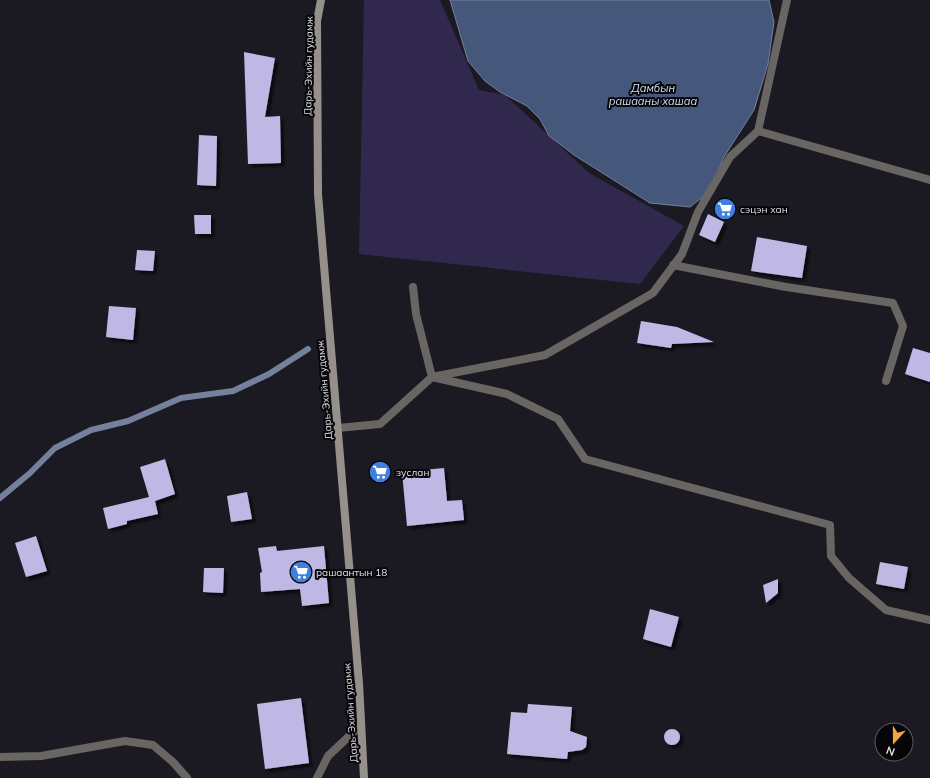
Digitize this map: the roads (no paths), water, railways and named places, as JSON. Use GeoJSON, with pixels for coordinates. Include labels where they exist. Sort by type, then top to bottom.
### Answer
{"type":"FeatureCollection","features":[{"type":"Feature","properties":{"kind":"main road","name":"Дарь-Эхийн гудамж"},"geometry":{"type":"LineString","coordinates":[[321,0],[317,21],[318,194],[338,428],[364,778]]}},
{"type":"Feature","properties":{"kind":"street"},"geometry":{"type":"LineString","coordinates":[[338,428],[380,424],[432,377],[545,356],[653,293],[682,254],[698,212],[730,157],[758,131],[787,0]]}},
{"type":"Feature","properties":{"kind":"street"},"geometry":{"type":"LineString","coordinates":[[758,131],[930,180]]}},
{"type":"Feature","properties":{"kind":"street"},"geometry":{"type":"LineString","coordinates":[[673,265],[786,287],[893,303],[903,326],[886,382]]}},
{"type":"Feature","properties":{"kind":"street"},"geometry":{"type":"LineString","coordinates":[[413,287],[416,314],[432,377]]}},
{"type":"Feature","properties":{"kind":"street"},"geometry":{"type":"LineString","coordinates":[[432,377],[507,394],[558,419],[585,458],[830,525],[831,556],[849,578],[886,610],[930,620]]}},
{"type":"Feature","properties":{"kind":"street"},"geometry":{"type":"LineString","coordinates":[[317,778],[328,756],[361,725]]}},
{"type":"Feature","properties":{"kind":"street"},"geometry":{"type":"LineString","coordinates":[[0,757],[41,756],[125,741],[152,745],[173,762],[187,778]]}},
{"type":"Feature","properties":{"kind":"water","name":"Дамбын рашааны хашаа"},"geometry":{"type":"Polygon","coordinates":[[[450,0],[769,0],[774,22],[768,64],[754,110],[724,157],[709,192],[690,207],[650,203],[574,155],[549,136],[540,119],[527,106],[500,92],[485,81],[468,61],[450,0]]]}},
{"type":"Feature","properties":{"kind":"waterway"},"geometry":{"type":"LineString","coordinates":[[0,498],[30,473],[55,448],[91,430],[128,421],[181,398],[233,391],[269,374],[308,349]]}},
{"type":"Feature","properties":{"kind":"place","name":"сэцэн хан"},"geometry":{"type":"Point","coordinates":[725,209]}},
{"type":"Feature","properties":{"kind":"place","name":"зуслан"},"geometry":{"type":"Point","coordinates":[380,472]}},
{"type":"Feature","properties":{"kind":"place","name":"рашаантын 18"},"geometry":{"type":"Point","coordinates":[301,572]}}]}
